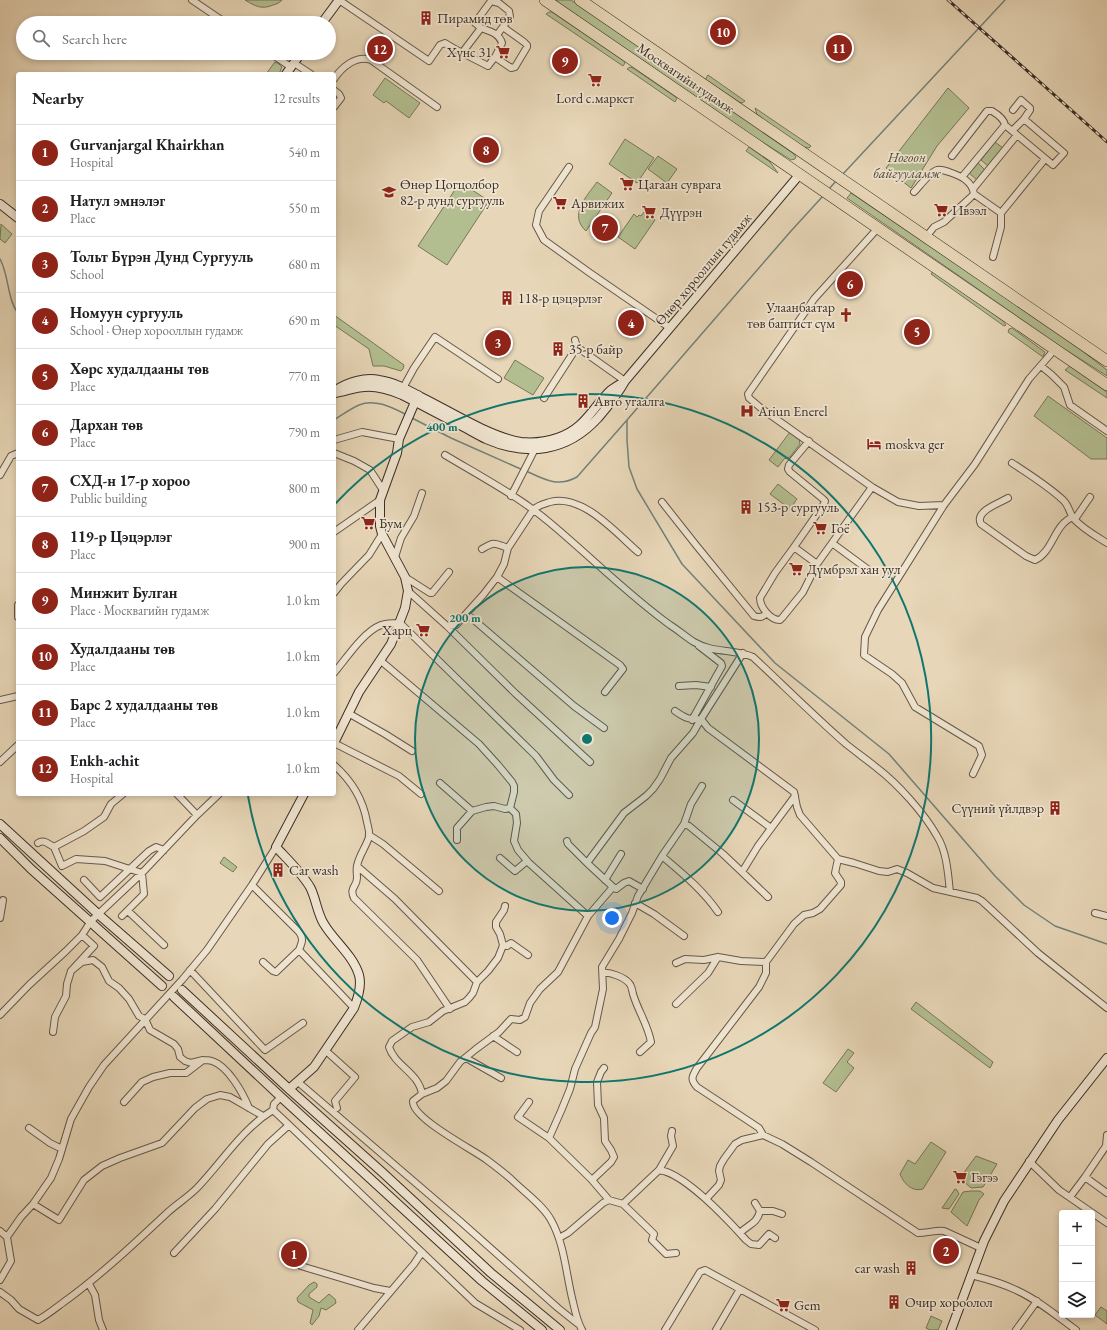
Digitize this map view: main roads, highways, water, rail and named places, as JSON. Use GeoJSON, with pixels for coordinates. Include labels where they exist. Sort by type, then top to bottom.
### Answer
{"type":"FeatureCollection","features":[{"type":"Feature","properties":{"kind":"highway","name":"Москвагийн гудамж"},"geometry":{"type":"LineString","coordinates":[[545,0],[1107,385]]}},
{"type":"Feature","properties":{"kind":"highway","name":"Москвагийн гудамж"},"geometry":{"type":"LineString","coordinates":[[580,0],[1107,361]]}},
{"type":"Feature","properties":{"kind":"main road"},"geometry":{"type":"LineString","coordinates":[[327,16],[339,0]]}},
{"type":"Feature","properties":{"kind":"main road","name":"Өнөр хорооллын гудамж"},"geometry":{"type":"LineString","coordinates":[[336,392],[364,387],[389,389],[486,438],[504,445],[521,449],[535,449],[561,445],[584,431],[617,396],[625,381],[670,328],[805,177]]}},
{"type":"Feature","properties":{"kind":"main road"},"geometry":{"type":"LineString","coordinates":[[0,204],[16,216]]}},
{"type":"Feature","properties":{"kind":"main road","name":"Өнөр хорооллын гудамж"},"geometry":{"type":"LineString","coordinates":[[336,391],[352,382],[363,380],[391,382],[403,388],[415,402],[506,438],[521,442],[538,442],[558,438],[574,430],[588,418],[612,390],[625,381]]}},
{"type":"Feature","properties":{"kind":"main road"},"geometry":{"type":"LineString","coordinates":[[336,739],[348,713],[368,678],[381,661],[391,644],[405,608],[408,591],[405,577],[382,534],[380,526],[380,500],[396,453],[399,439],[415,402]]}},
{"type":"Feature","properties":{"kind":"main road"},"geometry":{"type":"LineString","coordinates":[[289,1089],[314,1067],[354,1008],[360,988],[360,976],[355,965],[323,923],[310,887],[276,847],[303,796]]}},
{"type":"Feature","properties":{"kind":"main road"},"geometry":{"type":"LineString","coordinates":[[0,824],[98,914],[169,976]]}},
{"type":"Feature","properties":{"kind":"main road"},"geometry":{"type":"LineString","coordinates":[[0,838],[31,869],[162,986]]}},
{"type":"Feature","properties":{"kind":"main road"},"geometry":{"type":"LineString","coordinates":[[182,990],[491,1273],[560,1330]]}},
{"type":"Feature","properties":{"kind":"main road"},"geometry":{"type":"LineString","coordinates":[[174,997],[482,1281],[542,1330]]}},
{"type":"Feature","properties":{"kind":"main road"},"geometry":{"type":"LineString","coordinates":[[951,1330],[981,1248],[1004,1201],[1058,1120],[1107,1058]]}},
{"type":"Feature","properties":{"kind":"waterway"},"geometry":{"type":"LineString","coordinates":[[843,174],[1005,0]]}},
{"type":"Feature","properties":{"kind":"waterway"},"geometry":{"type":"LineString","coordinates":[[829,189],[836,181]]}},
{"type":"Feature","properties":{"kind":"waterway"},"geometry":{"type":"LineString","coordinates":[[823,196],[627,420],[629,467],[637,489],[682,564],[775,663],[889,754],[995,876],[1024,905],[1055,926],[1107,944]]}},
{"type":"Feature","properties":{"kind":"waterway"},"geometry":{"type":"LineString","coordinates":[[0,259],[16,310]]}},
{"type":"Feature","properties":{"kind":"waterway"},"geometry":{"type":"LineString","coordinates":[[336,419],[349,410],[365,403],[378,403],[407,415]]}},
{"type":"Feature","properties":{"kind":"waterway"},"geometry":{"type":"LineString","coordinates":[[412,418],[451,438],[523,470]]}},
{"type":"Feature","properties":{"kind":"waterway"},"geometry":{"type":"LineString","coordinates":[[526,471],[557,482],[563,482],[577,477],[627,420]]}},
{"type":"Feature","properties":{"kind":"railway"},"geometry":{"type":"LineString","coordinates":[[948,0],[1107,142]]}},
{"type":"Feature","properties":{"kind":"place","name":"Пирамид төв"},"geometry":{"type":"Point","coordinates":[426,18]}},
{"type":"Feature","properties":{"kind":"place","name":"Худалдааны төв"},"geometry":{"type":"Point","coordinates":[723,32]}},
{"type":"Feature","properties":{"kind":"place","name":"Барс 2 худалдааны төв"},"geometry":{"type":"Point","coordinates":[839,48]}},
{"type":"Feature","properties":{"kind":"place","name":"Enkh-achit"},"geometry":{"type":"Point","coordinates":[380,49]}},
{"type":"Feature","properties":{"kind":"place","name":"Хүнс 31"},"geometry":{"type":"Point","coordinates":[503,52]}},
{"type":"Feature","properties":{"kind":"place","name":"Минжит Булган"},"geometry":{"type":"Point","coordinates":[565,61]}},
{"type":"Feature","properties":{"kind":"place","name":"Lord с.маркет"},"geometry":{"type":"Point","coordinates":[595,80]}},
{"type":"Feature","properties":{"kind":"place","name":"119-р Цэцэрлэг"},"geometry":{"type":"Point","coordinates":[486,150]}},
{"type":"Feature","properties":{"kind":"place","name":"Цагаан суврага"},"geometry":{"type":"Point","coordinates":[627,184]}},
{"type":"Feature","properties":{"kind":"place","name":"Өнөр Цогцолбор 82-р дунд сургууль"},"geometry":{"type":"Point","coordinates":[389,192]}},
{"type":"Feature","properties":{"kind":"place","name":"Арвижих"},"geometry":{"type":"Point","coordinates":[560,203]}},
{"type":"Feature","properties":{"kind":"place","name":"Ивээл"},"geometry":{"type":"Point","coordinates":[941,210]}},
{"type":"Feature","properties":{"kind":"place","name":"Дүүрэн"},"geometry":{"type":"Point","coordinates":[649,212]}},
{"type":"Feature","properties":{"kind":"place","name":"СХД-н 17-р хороо"},"geometry":{"type":"Point","coordinates":[605,228]}},
{"type":"Feature","properties":{"kind":"place","name":"Дархан төв"},"geometry":{"type":"Point","coordinates":[850,284]}},
{"type":"Feature","properties":{"kind":"place","name":"118-р цэцэрлэг"},"geometry":{"type":"Point","coordinates":[507,298]}},
{"type":"Feature","properties":{"kind":"place","name":"Улаанбаатар төв баптист сүм"},"geometry":{"type":"Point","coordinates":[846,315]}},
{"type":"Feature","properties":{"kind":"place","name":"Номуун сургууль"},"geometry":{"type":"Point","coordinates":[631,323]}},
{"type":"Feature","properties":{"kind":"place","name":"Хөрс худалдааны төв"},"geometry":{"type":"Point","coordinates":[917,332]}},
{"type":"Feature","properties":{"kind":"place","name":"Тольт Бүрэн Дунд Сургууль"},"geometry":{"type":"Point","coordinates":[498,343]}},
{"type":"Feature","properties":{"kind":"place","name":"35-р байр"},"geometry":{"type":"Point","coordinates":[558,349]}},
{"type":"Feature","properties":{"kind":"place","name":"Авто угаалга"},"geometry":{"type":"Point","coordinates":[583,401]}},
{"type":"Feature","properties":{"kind":"place","name":"Ariun Enerel"},"geometry":{"type":"Point","coordinates":[747,411]}},
{"type":"Feature","properties":{"kind":"place","name":"moskva ger"},"geometry":{"type":"Point","coordinates":[874,444]}},
{"type":"Feature","properties":{"kind":"place","name":"153-р сургууль"},"geometry":{"type":"Point","coordinates":[746,507]}},
{"type":"Feature","properties":{"kind":"place","name":"Бум"},"geometry":{"type":"Point","coordinates":[368,523]}},
{"type":"Feature","properties":{"kind":"place","name":"Гоё"},"geometry":{"type":"Point","coordinates":[820,528]}},
{"type":"Feature","properties":{"kind":"place","name":"Дүмбрэл хан уул"},"geometry":{"type":"Point","coordinates":[796,569]}},
{"type":"Feature","properties":{"kind":"place","name":"Харц"},"geometry":{"type":"Point","coordinates":[423,630]}},
{"type":"Feature","properties":{"kind":"place","name":"Сүүний үйлдвэр"},"geometry":{"type":"Point","coordinates":[1055,808]}},
{"type":"Feature","properties":{"kind":"place","name":"Car wash"},"geometry":{"type":"Point","coordinates":[278,870]}},
{"type":"Feature","properties":{"kind":"place","name":"Гэгээ"},"geometry":{"type":"Point","coordinates":[960,1177]}},
{"type":"Feature","properties":{"kind":"place","name":"Натул эмнэлэг"},"geometry":{"type":"Point","coordinates":[946,1251]}},
{"type":"Feature","properties":{"kind":"place","name":"Gurvanjargal Khairkhan"},"geometry":{"type":"Point","coordinates":[294,1254]}},
{"type":"Feature","properties":{"kind":"place","name":"car wash"},"geometry":{"type":"Point","coordinates":[911,1268]}},
{"type":"Feature","properties":{"kind":"place","name":"Очир хороолол"},"geometry":{"type":"Point","coordinates":[894,1302]}},
{"type":"Feature","properties":{"kind":"place","name":"Gem"},"geometry":{"type":"Point","coordinates":[783,1305]}},
{"type":"Feature","properties":{"kind":"park label","name":"Ногоон байгууламж"},"geometry":{"type":"Point","coordinates":[907,166]}}]}
